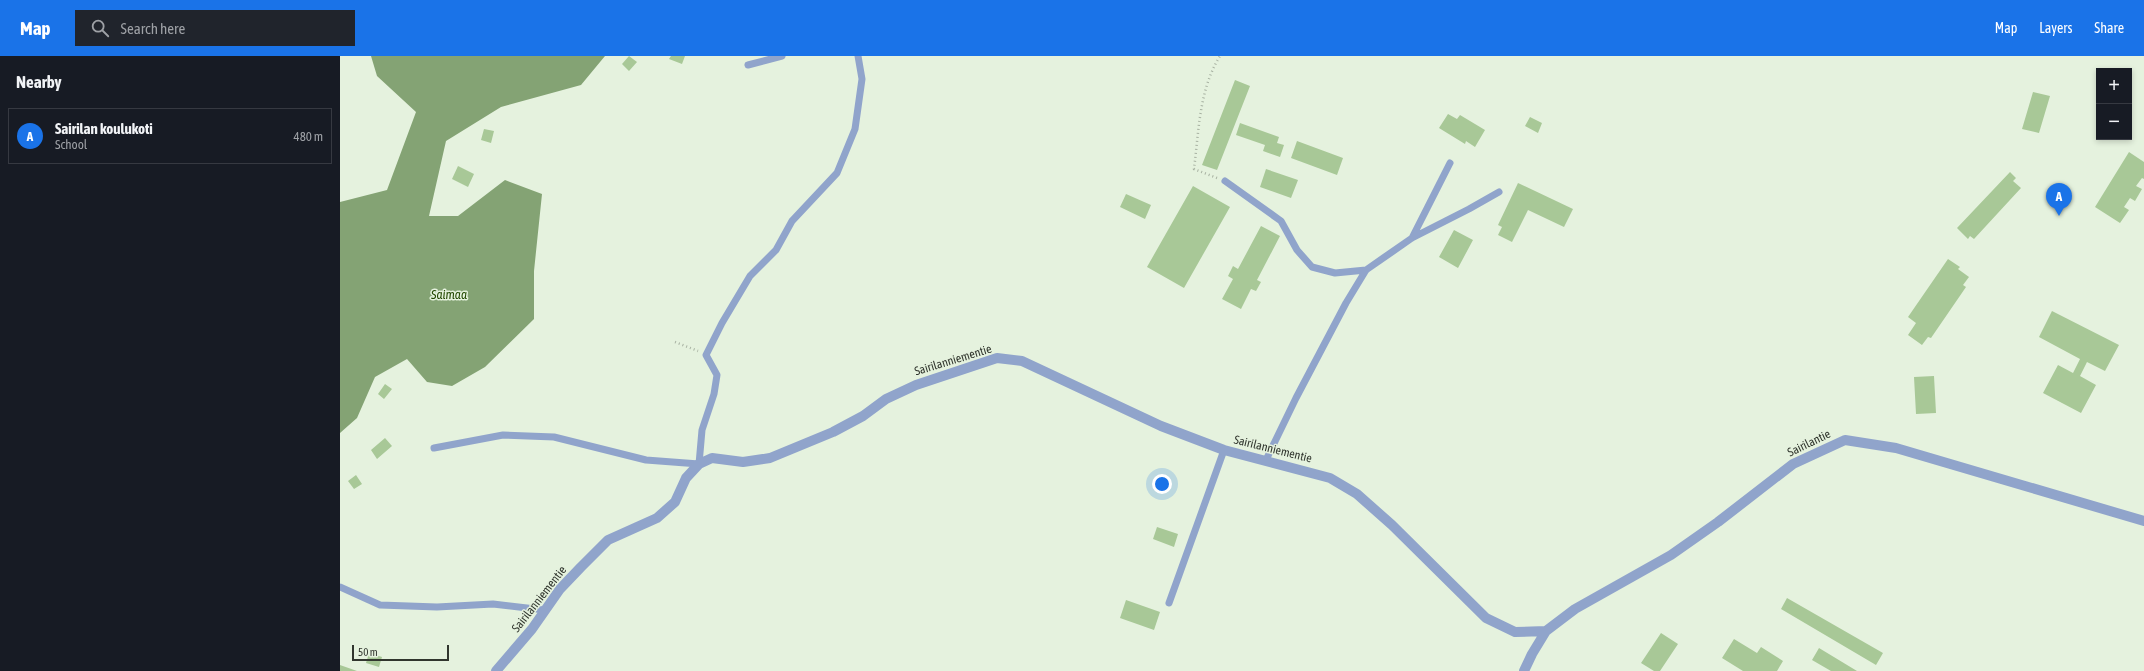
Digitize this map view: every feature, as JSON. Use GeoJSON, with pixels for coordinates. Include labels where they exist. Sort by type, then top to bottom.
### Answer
{"type":"FeatureCollection","features":[{"type":"Feature","properties":{"kind":"street","name":"Sairilanniementie"},"geometry":{"type":"LineString","coordinates":[[496,671],[513,653],[560,589],[608,540],[657,518],[675,502],[686,478],[699,464],[712,458],[743,462],[770,458],[833,432],[863,416],[886,399],[916,385],[997,358],[1022,361],[1161,426],[1224,450],[1330,478],[1357,494],[1392,525],[1486,618],[1515,632],[1546,631]]}},
{"type":"Feature","properties":{"kind":"street","name":"Sairilantie"},"geometry":{"type":"LineString","coordinates":[[1524,671],[1546,631],[1575,608],[1671,555],[1718,522],[1793,464],[1845,440],[1896,448],[2144,521]]}},
{"type":"Feature","properties":{"kind":"lane"},"geometry":{"type":"LineString","coordinates":[[748,65],[782,56]]}},
{"type":"Feature","properties":{"kind":"lane"},"geometry":{"type":"LineString","coordinates":[[434,448],[503,435],[554,437],[646,460],[699,464],[702,430],[714,394],[717,375],[706,355],[722,323],[750,276],[776,250],[792,221],[837,173],[855,129],[862,80],[858,56]]}},
{"type":"Feature","properties":{"kind":"lane"},"geometry":{"type":"LineString","coordinates":[[1412,238],[1450,163]]}},
{"type":"Feature","properties":{"kind":"lane"},"geometry":{"type":"LineString","coordinates":[[1225,181],[1281,221],[1297,250],[1312,267],[1335,273],[1366,270]]}},
{"type":"Feature","properties":{"kind":"lane"},"geometry":{"type":"LineString","coordinates":[[1266,460],[1306,378],[1346,303],[1366,270],[1412,238],[1499,192]]}},
{"type":"Feature","properties":{"kind":"lane"},"geometry":{"type":"LineString","coordinates":[[1169,602],[1224,450]]}},
{"type":"Feature","properties":{"kind":"lane"},"geometry":{"type":"LineString","coordinates":[[340,587],[380,605],[437,607],[493,604],[544,610]]}},
{"type":"Feature","properties":{"kind":"path"},"geometry":{"type":"LineString","coordinates":[[1220,56],[1211,71],[1202,101],[1194,169],[1225,181]]}},
{"type":"Feature","properties":{"kind":"path"},"geometry":{"type":"LineString","coordinates":[[675,342],[706,355]]}},
{"type":"Feature","properties":{"kind":"water","name":"Saimaa"},"geometry":{"type":"Polygon","coordinates":[[[371,56],[605,56],[581,85],[501,107],[446,141],[429,216],[458,216],[505,180],[542,194],[534,271],[534,319],[485,367],[452,386],[427,382],[407,359],[375,377],[357,418],[340,433],[340,202],[387,190],[416,112],[377,76],[371,56]]]}},
{"type":"Feature","properties":{"kind":"building"},"geometry":{"type":"Polygon","coordinates":[[[629,56],[637,62],[629,71],[622,64],[629,56]]]}},
{"type":"Feature","properties":{"kind":"building"},"geometry":{"type":"Polygon","coordinates":[[[671,56],[685,56],[682,64],[669,59],[671,56]]]}},
{"type":"Feature","properties":{"kind":"building"},"geometry":{"type":"Polygon","coordinates":[[[1235,80],[1250,86],[1217,170],[1202,165],[1235,80]]]}},
{"type":"Feature","properties":{"kind":"building"},"geometry":{"type":"Polygon","coordinates":[[[2033,92],[2050,96],[2039,133],[2022,129],[2033,92]]]}},
{"type":"Feature","properties":{"kind":"building"},"geometry":{"type":"Polygon","coordinates":[[[1448,114],[1457,119],[1460,115],[1485,130],[1475,147],[1466,141],[1465,144],[1439,128],[1448,114]]]}},
{"type":"Feature","properties":{"kind":"building"},"geometry":{"type":"Polygon","coordinates":[[[1530,117],[1542,123],[1538,133],[1525,126],[1530,117]]]}},
{"type":"Feature","properties":{"kind":"building"},"geometry":{"type":"Polygon","coordinates":[[[1240,123],[1279,137],[1277,143],[1284,145],[1280,157],[1263,151],[1265,145],[1236,135],[1240,123]]]}},
{"type":"Feature","properties":{"kind":"building"},"geometry":{"type":"Polygon","coordinates":[[[484,129],[494,131],[491,143],[481,140],[484,129]]]}},
{"type":"Feature","properties":{"kind":"building"},"geometry":{"type":"Polygon","coordinates":[[[1297,141],[1343,158],[1337,175],[1291,158],[1297,141]]]}},
{"type":"Feature","properties":{"kind":"building"},"geometry":{"type":"Polygon","coordinates":[[[2129,152],[2144,162],[2144,179],[2142,178],[2136,186],[2142,189],[2135,201],[2130,198],[2124,207],[2129,210],[2120,223],[2095,207],[2129,152]]]}},
{"type":"Feature","properties":{"kind":"building"},"geometry":{"type":"Polygon","coordinates":[[[458,166],[474,174],[468,187],[452,179],[458,166]]]}},
{"type":"Feature","properties":{"kind":"building"},"geometry":{"type":"Polygon","coordinates":[[[1266,169],[1298,180],[1291,198],[1260,187],[1266,169]]]}},
{"type":"Feature","properties":{"kind":"building"},"geometry":{"type":"Polygon","coordinates":[[[2010,172],[2016,178],[2013,181],[2021,188],[1974,239],[1970,236],[1968,239],[1957,228],[2010,172]]]}},
{"type":"Feature","properties":{"kind":"building"},"geometry":{"type":"Polygon","coordinates":[[[1518,183],[1573,209],[1564,227],[1528,210],[1512,242],[1498,235],[1502,227],[1498,225],[1518,183]]]}},
{"type":"Feature","properties":{"kind":"building"},"geometry":{"type":"Polygon","coordinates":[[[1193,186],[1230,207],[1184,288],[1147,267],[1193,186]]]}},
{"type":"Feature","properties":{"kind":"building"},"geometry":{"type":"Polygon","coordinates":[[[1126,194],[1151,205],[1145,219],[1120,207],[1126,194]]]}},
{"type":"Feature","properties":{"kind":"building"},"geometry":{"type":"Polygon","coordinates":[[[1261,226],[1280,236],[1257,280],[1261,282],[1256,291],[1251,289],[1241,309],[1222,299],[1233,279],[1228,276],[1233,266],[1238,269],[1261,226]]]}},
{"type":"Feature","properties":{"kind":"building"},"geometry":{"type":"Polygon","coordinates":[[[1454,230],[1473,240],[1458,268],[1439,257],[1454,230]]]}},
{"type":"Feature","properties":{"kind":"building"},"geometry":{"type":"Polygon","coordinates":[[[1948,259],[1960,267],[1958,269],[1969,277],[1963,285],[1966,287],[1931,338],[1928,337],[1922,345],[1908,335],[1916,323],[1908,317],[1948,259]]]}},
{"type":"Feature","properties":{"kind":"building"},"geometry":{"type":"Polygon","coordinates":[[[2052,311],[2119,345],[2105,371],[2087,362],[2080,376],[2096,385],[2081,413],[2043,393],[2058,365],[2073,373],[2080,359],[2039,337],[2052,311]]]}},
{"type":"Feature","properties":{"kind":"building"},"geometry":{"type":"Polygon","coordinates":[[[1934,376],[1936,413],[1916,414],[1914,377],[1934,376]]]}},
{"type":"Feature","properties":{"kind":"building"},"geometry":{"type":"Polygon","coordinates":[[[385,384],[392,389],[384,399],[378,394],[385,384]]]}},
{"type":"Feature","properties":{"kind":"building"},"geometry":{"type":"Polygon","coordinates":[[[385,438],[392,446],[377,459],[371,450],[385,438]]]}},
{"type":"Feature","properties":{"kind":"building"},"geometry":{"type":"Polygon","coordinates":[[[356,475],[362,484],[354,489],[348,481],[356,475]]]}},
{"type":"Feature","properties":{"kind":"building"},"geometry":{"type":"Polygon","coordinates":[[[1157,527],[1178,534],[1174,547],[1153,539],[1157,527]]]}},
{"type":"Feature","properties":{"kind":"building"},"geometry":{"type":"Polygon","coordinates":[[[1787,598],[1883,653],[1876,665],[1781,609],[1787,598]]]}},
{"type":"Feature","properties":{"kind":"building"},"geometry":{"type":"Polygon","coordinates":[[[1126,600],[1160,612],[1154,630],[1120,618],[1126,600]]]}},
{"type":"Feature","properties":{"kind":"building"},"geometry":{"type":"Polygon","coordinates":[[[1661,633],[1678,644],[1660,671],[1654,671],[1641,663],[1661,633]]]}},
{"type":"Feature","properties":{"kind":"building"},"geometry":{"type":"Polygon","coordinates":[[[1734,639],[1757,653],[1761,647],[1783,661],[1777,671],[1743,671],[1722,658],[1734,639]]]}},
{"type":"Feature","properties":{"kind":"building"},"geometry":{"type":"Polygon","coordinates":[[[1819,648],[1857,671],[1831,671],[1812,660],[1819,648]]]}},
{"type":"Feature","properties":{"kind":"building"},"geometry":{"type":"Polygon","coordinates":[[[369,653],[382,657],[379,667],[366,663],[369,653]]]}},
{"type":"Feature","properties":{"kind":"building"},"geometry":{"type":"Polygon","coordinates":[[[340,665],[357,671],[340,671],[340,665]]]}},
{"type":"Feature","properties":{"kind":"place","name":"Sairilan koulukoti"},"geometry":{"type":"Point","coordinates":[2059,216]}}]}
